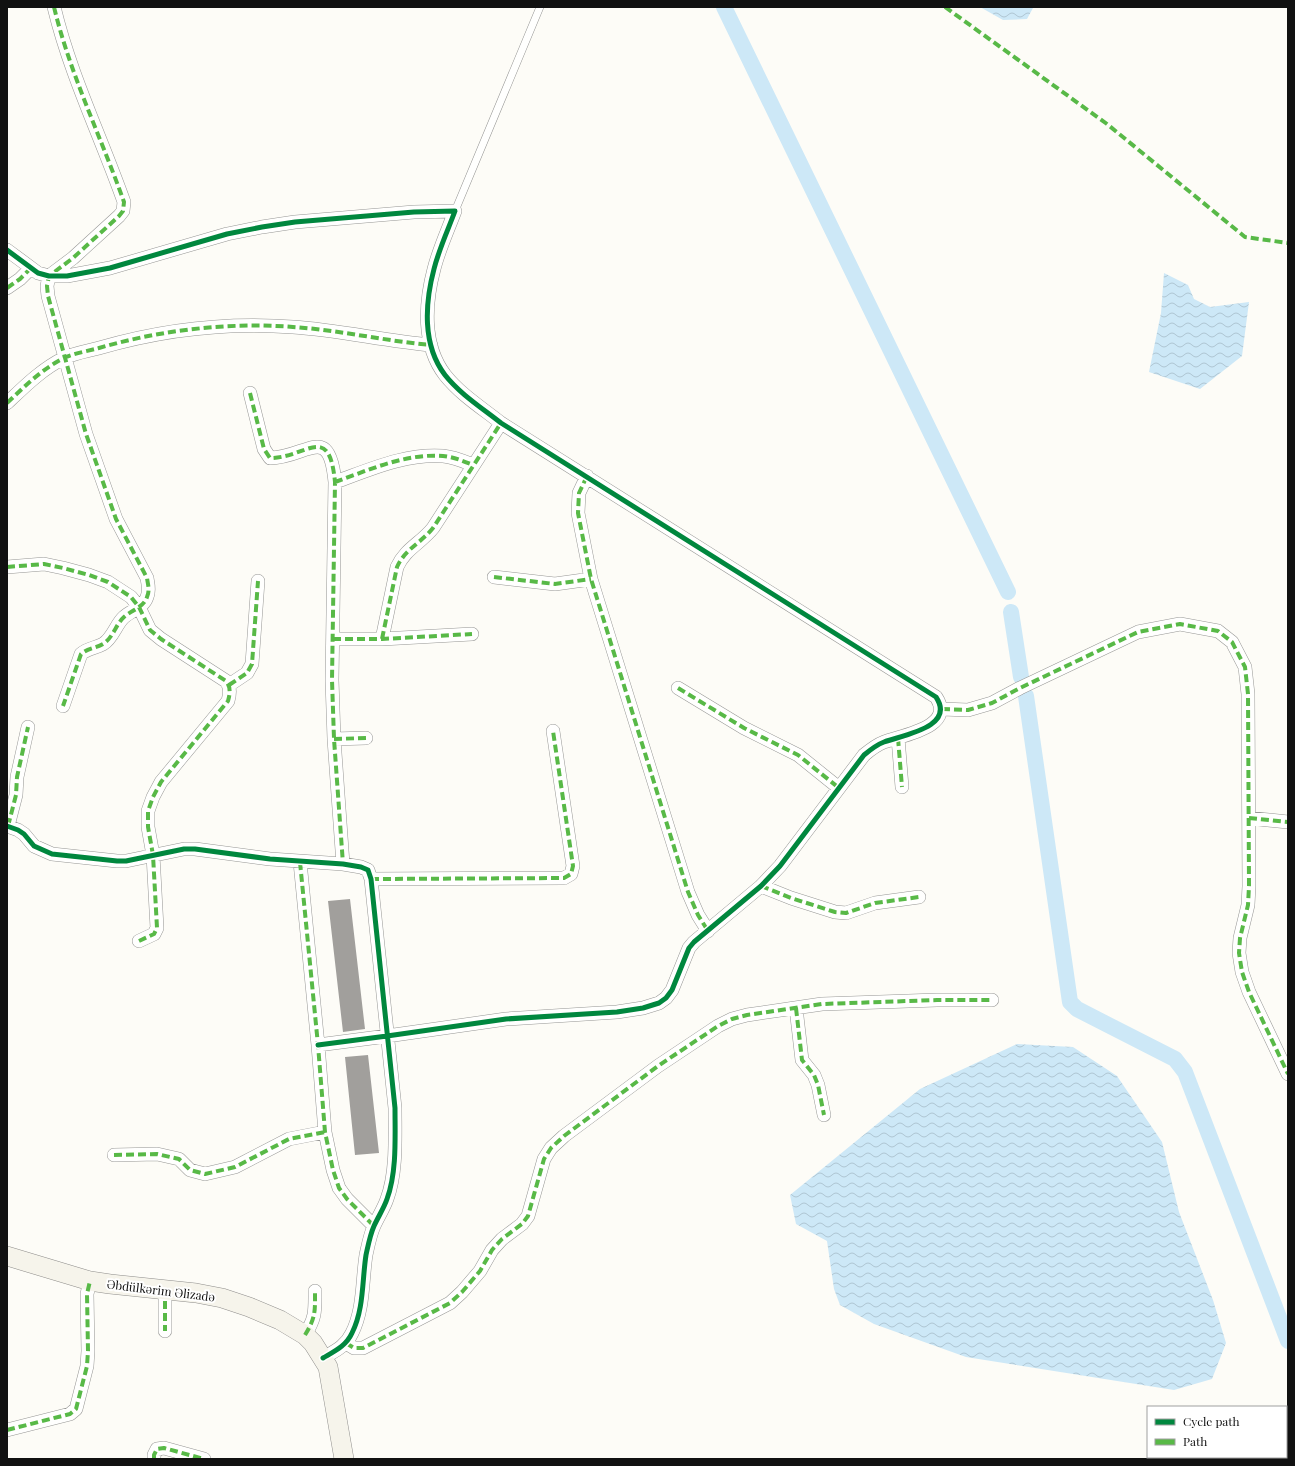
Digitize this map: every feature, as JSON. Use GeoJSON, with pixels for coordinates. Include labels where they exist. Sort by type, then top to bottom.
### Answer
{"type":"FeatureCollection","features":[{"type":"Feature","properties":{"kind":"street"},"geometry":{"type":"LineString","coordinates":[[54,7],[70,61],[124,202],[124,211],[73,258],[49,276],[47,286],[48,296],[86,434],[116,519],[148,578],[149,589],[147,598],[139,607],[124,617],[108,640],[81,654],[63,706]]}},
{"type":"Feature","properties":{"kind":"street"},"geometry":{"type":"LineString","coordinates":[[7,250],[38,273],[49,276],[67,276],[110,268],[227,234],[262,227],[295,222],[414,212],[455,211],[434,268],[427,310],[429,334],[434,354],[445,374],[464,394],[501,423],[936,697],[940,703],[942,709],[936,722],[875,747],[864,756],[780,866],[761,886],[694,942],[689,948],[672,990],[666,998],[659,1003],[643,1008],[617,1012],[506,1019],[318,1045]]}},
{"type":"Feature","properties":{"kind":"street"},"geometry":{"type":"LineString","coordinates":[[7,288],[20,279],[31,268]]}},
{"type":"Feature","properties":{"kind":"street"},"geometry":{"type":"LineString","coordinates":[[7,403],[41,372],[65,358],[121,342],[180,330],[244,325],[293,327],[431,345]]}},
{"type":"Feature","properties":{"kind":"street"},"geometry":{"type":"LineString","coordinates":[[250,393],[264,449],[270,458],[278,458],[315,446],[322,447],[329,453],[333,468],[335,482],[332,680],[334,739],[343,864]]}},
{"type":"Feature","properties":{"kind":"street"},"geometry":{"type":"LineString","coordinates":[[382,638],[397,567],[402,557],[426,537],[501,423]]}},
{"type":"Feature","properties":{"kind":"street"},"geometry":{"type":"LineString","coordinates":[[335,482],[391,463],[414,457],[443,456],[458,459],[473,465]]}},
{"type":"Feature","properties":{"kind":"street"},"geometry":{"type":"LineString","coordinates":[[586,476],[579,493],[578,513],[591,579],[688,892],[698,915],[708,931]]}},
{"type":"Feature","properties":{"kind":"street"},"geometry":{"type":"LineString","coordinates":[[7,567],[44,564],[89,575],[108,582],[131,597],[139,607],[150,630],[161,640],[226,681],[229,685],[230,694],[228,701],[161,782],[148,811],[148,828],[153,855],[157,928],[154,934],[139,942]]}},
{"type":"Feature","properties":{"kind":"street"},"geometry":{"type":"LineString","coordinates":[[494,577],[555,584],[591,579]]}},
{"type":"Feature","properties":{"kind":"street"},"geometry":{"type":"LineString","coordinates":[[229,685],[247,673],[252,664],[258,581]]}},
{"type":"Feature","properties":{"kind":"street"},"geometry":{"type":"LineString","coordinates":[[942,709],[968,710],[992,703],[1020,688],[1138,632],[1180,624],[1218,631],[1232,642],[1245,667],[1248,694],[1250,886],[1248,905],[1240,938],[1240,959],[1242,972],[1249,992],[1288,1074]]}},
{"type":"Feature","properties":{"kind":"street"},"geometry":{"type":"LineString","coordinates":[[333,639],[472,634]]}},
{"type":"Feature","properties":{"kind":"street"},"geometry":{"type":"LineString","coordinates":[[678,688],[744,728],[798,755],[839,788]]}},
{"type":"Feature","properties":{"kind":"street"},"geometry":{"type":"LineString","coordinates":[[28,727],[17,777],[16,795],[8,826],[24,834],[34,846],[41,851],[52,854],[126,861],[184,849],[196,849],[270,859],[343,864],[361,867],[368,870],[372,879],[395,1108],[395,1144],[391,1183],[387,1198],[374,1226],[366,1256],[362,1298],[353,1332],[346,1343],[338,1350],[323,1358]]}},
{"type":"Feature","properties":{"kind":"street"},"geometry":{"type":"LineString","coordinates":[[372,879],[564,878],[571,874],[574,866],[553,731]]}},
{"type":"Feature","properties":{"kind":"street"},"geometry":{"type":"LineString","coordinates":[[334,739],[366,738]]}},
{"type":"Feature","properties":{"kind":"street"},"geometry":{"type":"LineString","coordinates":[[898,738],[902,787]]}},
{"type":"Feature","properties":{"kind":"street"},"geometry":{"type":"LineString","coordinates":[[1249,818],[1288,822]]}},
{"type":"Feature","properties":{"kind":"street"},"geometry":{"type":"LineString","coordinates":[[300,862],[325,1132],[333,1170],[339,1188],[347,1200],[374,1226]]}},
{"type":"Feature","properties":{"kind":"street"},"geometry":{"type":"LineString","coordinates":[[761,886],[791,898],[846,914],[875,903],[919,897]]}},
{"type":"Feature","properties":{"kind":"street"},"geometry":{"type":"LineString","coordinates":[[346,1343],[354,1348],[363,1348],[450,1303],[462,1292],[480,1271],[492,1250],[502,1239],[522,1224],[528,1216],[533,1203],[544,1159],[551,1148],[564,1136],[652,1071],[718,1026],[732,1019],[747,1015],[830,1004],[937,1000],[992,1000]]}},
{"type":"Feature","properties":{"kind":"street"},"geometry":{"type":"LineString","coordinates":[[796,1008],[802,1060],[814,1075],[818,1086],[824,1115]]}},
{"type":"Feature","properties":{"kind":"street"},"geometry":{"type":"LineString","coordinates":[[114,1155],[157,1154],[179,1159],[190,1170],[205,1174],[235,1167],[289,1139],[325,1132]]}},
{"type":"Feature","properties":{"kind":"street","name":"Əbdülkərim Əlizadə"},"geometry":{"type":"LineString","coordinates":[[7,1256],[90,1281],[165,1289],[222,1298],[280,1320],[305,1335],[313,1344],[328,1367],[344,1459]]}},
{"type":"Feature","properties":{"kind":"street"},"geometry":{"type":"LineString","coordinates":[[7,1430],[70,1414],[76,1409],[87,1366],[87,1294],[90,1281]]}},
{"type":"Feature","properties":{"kind":"street"},"geometry":{"type":"LineString","coordinates":[[165,1289],[165,1332]]}},
{"type":"Feature","properties":{"kind":"street"},"geometry":{"type":"LineString","coordinates":[[305,1335],[315,1314],[315,1291]]}},
{"type":"Feature","properties":{"kind":"street"},"geometry":{"type":"LineString","coordinates":[[154,1459],[157,1449],[164,1448],[204,1459]]}},
{"type":"Feature","properties":{"kind":"lane"},"geometry":{"type":"LineString","coordinates":[[455,211],[540,7]]}},
{"type":"Feature","properties":{"kind":"water"},"geometry":{"type":"Polygon","coordinates":[[[980,7],[1033,8],[1027,19],[1003,20],[980,7]]]}},
{"type":"Feature","properties":{"kind":"water"},"geometry":{"type":"Polygon","coordinates":[[[1164,273],[1188,285],[1194,299],[1210,307],[1249,302],[1242,356],[1200,389],[1149,372],[1161,313],[1164,273]]]}},
{"type":"Feature","properties":{"kind":"water"},"geometry":{"type":"Polygon","coordinates":[[[1017,1044],[1073,1047],[1117,1076],[1162,1142],[1179,1212],[1213,1300],[1226,1343],[1212,1379],[1174,1390],[966,1357],[874,1324],[840,1305],[834,1289],[827,1241],[796,1224],[790,1195],[920,1089],[1017,1044]]]}},
{"type":"Feature","properties":{"kind":"building"},"geometry":{"type":"Polygon","coordinates":[[[350,899],[365,1029],[343,1032],[328,901],[350,899]]]}},
{"type":"Feature","properties":{"kind":"building"},"geometry":{"type":"Polygon","coordinates":[[[368,1055],[379,1153],[355,1155],[345,1057],[368,1055]]]}},
{"type":"Feature","properties":{"kind":"waterway"},"geometry":{"type":"LineString","coordinates":[[724,7],[1008,592]]}},
{"type":"Feature","properties":{"kind":"waterway"},"geometry":{"type":"LineString","coordinates":[[1011,612],[1021,677]]}},
{"type":"Feature","properties":{"kind":"waterway"},"geometry":{"type":"LineString","coordinates":[[1026,696],[1070,1002],[1077,1009],[1175,1059],[1185,1072],[1288,1341]]}},
{"type":"Feature","properties":{"kind":"marked path"},"geometry":{"type":"LineString","coordinates":[[54,7],[68,57],[124,202],[123,211],[119,216],[73,258],[49,276],[47,286],[48,296],[86,434],[116,519],[147,578],[149,590],[143,603],[124,617],[112,635],[103,644],[86,650],[81,654],[63,706]]}},
{"type":"Feature","properties":{"kind":"marked path"},"geometry":{"type":"LineString","coordinates":[[945,7],[1107,124],[1245,237],[1288,243]]}},
{"type":"Feature","properties":{"kind":"marked path"},"geometry":{"type":"LineString","coordinates":[[7,288],[20,279],[31,268]]}},
{"type":"Feature","properties":{"kind":"marked path"},"geometry":{"type":"LineString","coordinates":[[7,403],[27,384],[56,362],[64,358],[77,353],[146,336],[170,332],[219,327],[293,327],[431,345]]}},
{"type":"Feature","properties":{"kind":"marked path"},"geometry":{"type":"LineString","coordinates":[[250,393],[264,449],[270,458],[283,457],[314,447],[322,448],[328,453],[332,463],[335,482],[332,680],[334,739],[343,864]]}},
{"type":"Feature","properties":{"kind":"marked path"},"geometry":{"type":"LineString","coordinates":[[382,639],[397,567],[400,561],[404,555],[433,528],[501,423]]}},
{"type":"Feature","properties":{"kind":"marked path"},"geometry":{"type":"LineString","coordinates":[[335,482],[388,463],[415,457],[443,456],[458,459],[473,465]]}},
{"type":"Feature","properties":{"kind":"marked path"},"geometry":{"type":"LineString","coordinates":[[587,476],[579,493],[578,513],[591,579],[688,892],[698,915],[708,931]]}},
{"type":"Feature","properties":{"kind":"marked path"},"geometry":{"type":"LineString","coordinates":[[7,567],[44,564],[89,575],[108,582],[131,597],[139,607],[150,630],[161,639],[226,681],[229,686],[230,693],[228,701],[161,782],[148,811],[148,827],[153,855],[157,928],[154,934],[139,941]]}},
{"type":"Feature","properties":{"kind":"marked path"},"geometry":{"type":"LineString","coordinates":[[494,577],[555,584],[591,579]]}},
{"type":"Feature","properties":{"kind":"marked path"},"geometry":{"type":"LineString","coordinates":[[229,685],[247,673],[252,664],[258,581]]}},
{"type":"Feature","properties":{"kind":"marked path"},"geometry":{"type":"LineString","coordinates":[[942,709],[968,710],[992,703],[1020,688],[1138,632],[1180,624],[1218,631],[1232,642],[1245,667],[1248,694],[1249,886],[1248,905],[1240,938],[1239,953],[1242,972],[1249,992],[1288,1074]]}},
{"type":"Feature","properties":{"kind":"marked path"},"geometry":{"type":"LineString","coordinates":[[333,639],[382,639],[472,634]]}},
{"type":"Feature","properties":{"kind":"marked path"},"geometry":{"type":"LineString","coordinates":[[678,688],[744,728],[798,755],[839,788]]}},
{"type":"Feature","properties":{"kind":"marked path"},"geometry":{"type":"LineString","coordinates":[[8,826],[16,795],[17,777],[28,727]]}},
{"type":"Feature","properties":{"kind":"marked path"},"geometry":{"type":"LineString","coordinates":[[371,879],[564,878],[571,874],[573,866],[553,731]]}},
{"type":"Feature","properties":{"kind":"marked path"},"geometry":{"type":"LineString","coordinates":[[334,739],[366,738]]}},
{"type":"Feature","properties":{"kind":"marked path"},"geometry":{"type":"LineString","coordinates":[[898,738],[902,787]]}},
{"type":"Feature","properties":{"kind":"marked path"},"geometry":{"type":"LineString","coordinates":[[1249,818],[1288,822]]}},
{"type":"Feature","properties":{"kind":"marked path"},"geometry":{"type":"LineString","coordinates":[[300,862],[325,1132],[333,1170],[339,1188],[347,1199],[374,1226]]}},
{"type":"Feature","properties":{"kind":"marked path"},"geometry":{"type":"LineString","coordinates":[[761,886],[791,898],[835,912],[846,913],[875,903],[919,897]]}},
{"type":"Feature","properties":{"kind":"marked path"},"geometry":{"type":"LineString","coordinates":[[346,1343],[354,1348],[363,1348],[450,1303],[462,1292],[480,1271],[492,1250],[502,1239],[522,1224],[528,1216],[544,1159],[551,1148],[564,1136],[658,1066],[718,1026],[732,1019],[747,1015],[822,1004],[937,1000],[992,1000]]}},
{"type":"Feature","properties":{"kind":"marked path"},"geometry":{"type":"LineString","coordinates":[[796,1008],[802,1060],[814,1075],[818,1085],[824,1115]]}},
{"type":"Feature","properties":{"kind":"marked path"},"geometry":{"type":"LineString","coordinates":[[114,1155],[157,1154],[179,1159],[190,1170],[205,1174],[235,1167],[289,1139],[325,1132]]}},
{"type":"Feature","properties":{"kind":"marked path"},"geometry":{"type":"LineString","coordinates":[[7,1430],[70,1414],[76,1409],[87,1366],[87,1294],[90,1281]]}},
{"type":"Feature","properties":{"kind":"marked path"},"geometry":{"type":"LineString","coordinates":[[165,1289],[165,1331]]}},
{"type":"Feature","properties":{"kind":"marked path"},"geometry":{"type":"LineString","coordinates":[[305,1335],[314,1314],[315,1291]]}},
{"type":"Feature","properties":{"kind":"marked path"},"geometry":{"type":"LineString","coordinates":[[154,1459],[157,1449],[164,1448],[204,1459]]}},
{"type":"Feature","properties":{"kind":"cycle path"},"geometry":{"type":"LineString","coordinates":[[7,250],[38,273],[49,276],[67,276],[110,268],[227,234],[262,227],[295,222],[414,212],[455,211],[436,262],[431,282],[427,310],[429,337],[432,351],[445,375],[451,382],[501,423],[936,697],[940,707],[939,716],[933,723],[914,733],[881,743],[864,755],[780,866],[761,886],[694,942],[689,948],[672,990],[666,998],[659,1003],[643,1008],[617,1012],[506,1019],[318,1045]]}},
{"type":"Feature","properties":{"kind":"cycle path"},"geometry":{"type":"LineString","coordinates":[[7,826],[24,834],[34,846],[52,854],[126,861],[184,849],[195,849],[270,859],[343,864],[361,867],[368,870],[371,879],[395,1108],[394,1166],[387,1199],[369,1240],[361,1305],[356,1324],[350,1338],[340,1348],[323,1358]]}}]}
